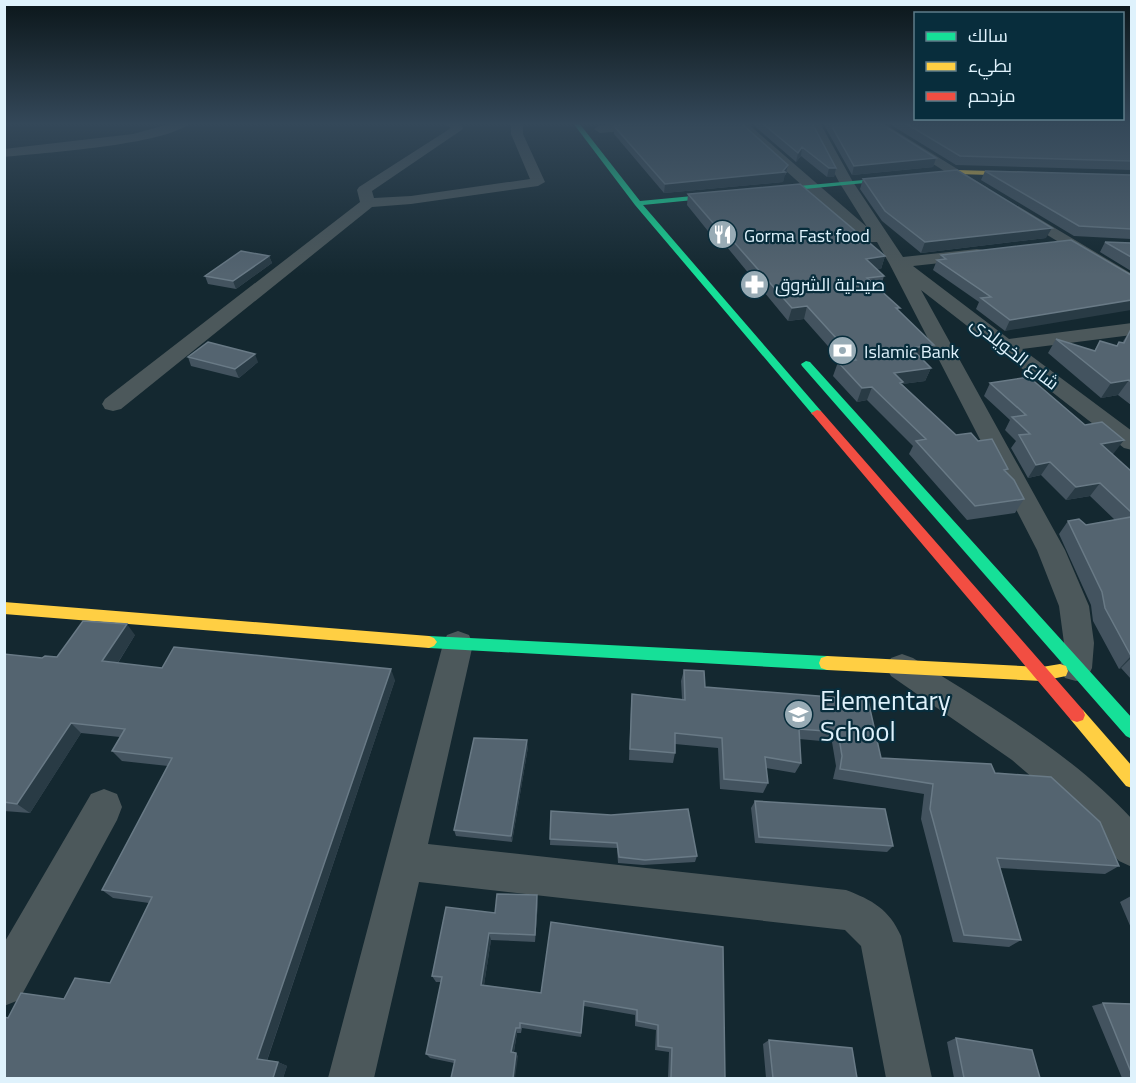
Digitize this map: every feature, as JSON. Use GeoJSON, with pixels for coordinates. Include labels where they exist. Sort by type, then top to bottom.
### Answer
{"type":"FeatureCollection","features":[{"type":"Feature","properties":{"kind":"main road"},"geometry":{"type":"LineString","coordinates":[[615,174],[1131,780]]}},
{"type":"Feature","properties":{"kind":"main road"},"geometry":{"type":"LineString","coordinates":[[638,203],[939,174]]}},
{"type":"Feature","properties":{"kind":"main road"},"geometry":{"type":"LineString","coordinates":[[1019,174],[1038,174]]}},
{"type":"Feature","properties":{"kind":"main road"},"geometry":{"type":"LineString","coordinates":[[647,185],[676,218]]}},
{"type":"Feature","properties":{"kind":"main road"},"geometry":{"type":"LineString","coordinates":[[794,350],[1131,731]]}},
{"type":"Feature","properties":{"kind":"main road"},"geometry":{"type":"LineString","coordinates":[[6,610],[458,644],[1042,674],[1076,668]]}},
{"type":"Feature","properties":{"kind":"street"},"geometry":{"type":"LineString","coordinates":[[368,203],[364,190],[389,174]]}},
{"type":"Feature","properties":{"kind":"street"},"geometry":{"type":"LineString","coordinates":[[113,404],[368,203],[411,200],[538,182],[534,174]]}},
{"type":"Feature","properties":{"kind":"street"},"geometry":{"type":"LineString","coordinates":[[798,174],[898,263],[989,253]]}},
{"type":"Feature","properties":{"kind":"street"},"geometry":{"type":"LineString","coordinates":[[841,174],[898,263],[1051,550],[1074,606],[1079,643],[1076,668]]}},
{"type":"Feature","properties":{"kind":"street"},"geometry":{"type":"LineString","coordinates":[[958,174],[1131,282]]}},
{"type":"Feature","properties":{"kind":"street"},"geometry":{"type":"LineString","coordinates":[[1045,246],[1068,243],[1100,244]]}},
{"type":"Feature","properties":{"kind":"street","name":"شارع الخويلدى"},"geometry":{"type":"LineString","coordinates":[[898,263],[1131,443]]}},
{"type":"Feature","properties":{"kind":"street"},"geometry":{"type":"LineString","coordinates":[[1006,345],[1131,329]]}},
{"type":"Feature","properties":{"kind":"street"},"geometry":{"type":"LineString","coordinates":[[351,1078],[458,644]]}},
{"type":"Feature","properties":{"kind":"street"},"geometry":{"type":"LineString","coordinates":[[902,667],[1043,764],[1078,792],[1131,848]]}},
{"type":"Feature","properties":{"kind":"street"},"geometry":{"type":"LineString","coordinates":[[4,985],[104,807]]}},
{"type":"Feature","properties":{"kind":"street"},"geometry":{"type":"LineString","coordinates":[[403,861],[846,910],[859,915],[880,936],[909,1078]]}},
{"type":"Feature","properties":{"kind":"building"},"geometry":{"type":"Polygon","coordinates":[[[656,174],[770,174],[665,184],[656,174]]]}},
{"type":"Feature","properties":{"kind":"building"},"geometry":{"type":"Polygon","coordinates":[[[920,174],[963,174],[1052,228],[925,242],[885,211],[863,179],[920,174]]]}},
{"type":"Feature","properties":{"kind":"building"},"geometry":{"type":"Polygon","coordinates":[[[989,174],[1131,175],[1131,229],[1079,226],[989,174]]]}},
{"type":"Feature","properties":{"kind":"building"},"geometry":{"type":"Polygon","coordinates":[[[800,184],[885,256],[866,259],[884,276],[867,278],[900,308],[896,308],[934,345],[911,348],[931,368],[894,373],[903,382],[900,383],[956,435],[971,433],[978,441],[992,439],[1008,469],[1004,470],[1014,480],[1024,499],[975,506],[916,441],[926,439],[872,387],[862,388],[838,362],[856,360],[807,306],[792,308],[718,224],[714,224],[688,194],[800,184]]]}},
{"type":"Feature","properties":{"kind":"building"},"geometry":{"type":"Polygon","coordinates":[[[1071,240],[1131,275],[1131,300],[1010,320],[981,298],[991,297],[937,260],[946,259],[941,255],[1071,240]]]}},
{"type":"Feature","properties":{"kind":"building"},"geometry":{"type":"Polygon","coordinates":[[[1105,242],[1131,243],[1131,257],[1105,242]]]}},
{"type":"Feature","properties":{"kind":"building"},"geometry":{"type":"Polygon","coordinates":[[[241,251],[269,256],[233,281],[205,276],[241,251]]]}},
{"type":"Feature","properties":{"kind":"building"},"geometry":{"type":"Polygon","coordinates":[[[1131,329],[1131,382],[1129,380],[1111,383],[1056,339],[1095,351],[1100,341],[1117,346],[1119,342],[1124,343],[1131,329]]]}},
{"type":"Feature","properties":{"kind":"building"},"geometry":{"type":"Polygon","coordinates":[[[208,342],[255,354],[235,369],[188,357],[208,342]]]}},
{"type":"Feature","properties":{"kind":"building"},"geometry":{"type":"Polygon","coordinates":[[[1029,377],[1085,425],[1102,422],[1124,440],[1101,444],[1131,471],[1131,512],[1100,483],[1076,487],[1050,462],[1036,465],[1019,435],[1030,434],[1012,417],[1026,415],[990,383],[1029,377]]]}},
{"type":"Feature","properties":{"kind":"building"},"geometry":{"type":"Polygon","coordinates":[[[1131,517],[1131,656],[1105,608],[1102,592],[1068,521],[1079,519],[1086,525],[1131,517]]]}},
{"type":"Feature","properties":{"kind":"building"},"geometry":{"type":"Polygon","coordinates":[[[83,621],[127,624],[102,661],[162,668],[174,647],[391,669],[257,1059],[278,1062],[273,1078],[4,1078],[4,1017],[8,1018],[21,993],[64,999],[75,978],[110,983],[152,897],[102,890],[172,758],[112,751],[125,729],[71,723],[17,804],[4,802],[4,654],[42,658],[57,657],[83,621]]]}},
{"type":"Feature","properties":{"kind":"building"},"geometry":{"type":"Polygon","coordinates":[[[684,670],[704,671],[705,687],[868,700],[881,758],[991,764],[995,773],[1051,777],[1100,822],[1119,866],[997,858],[1021,940],[964,935],[930,809],[933,784],[840,769],[842,756],[838,732],[799,729],[801,763],[765,757],[768,783],[724,779],[722,738],[675,733],[675,753],[630,749],[632,694],[685,700],[684,670]]]}},
{"type":"Feature","properties":{"kind":"building"},"geometry":{"type":"Polygon","coordinates":[[[474,738],[527,740],[511,836],[454,830],[474,738]]]}},
{"type":"Feature","properties":{"kind":"building"},"geometry":{"type":"Polygon","coordinates":[[[755,801],[885,809],[893,846],[759,837],[755,801]]]}},
{"type":"Feature","properties":{"kind":"building"},"geometry":{"type":"Polygon","coordinates":[[[688,809],[697,856],[645,860],[619,857],[617,843],[550,839],[551,811],[611,815],[688,809]]]}},
{"type":"Feature","properties":{"kind":"building"},"geometry":{"type":"Polygon","coordinates":[[[497,894],[537,895],[535,935],[489,933],[481,985],[541,993],[551,922],[723,947],[725,1078],[671,1078],[672,1048],[658,1046],[658,1025],[637,1021],[637,1010],[584,1001],[581,1033],[520,1023],[520,1028],[516,1028],[511,1052],[516,1053],[513,1078],[451,1078],[455,1060],[426,1054],[442,977],[432,976],[446,907],[495,913],[497,894]]]}},
{"type":"Feature","properties":{"kind":"building"},"geometry":{"type":"Polygon","coordinates":[[[1103,1003],[1131,1004],[1131,1072],[1103,1003]]]}},
{"type":"Feature","properties":{"kind":"building"},"geometry":{"type":"Polygon","coordinates":[[[956,1038],[1032,1050],[1040,1078],[964,1078],[956,1038]]]}},
{"type":"Feature","properties":{"kind":"building"},"geometry":{"type":"Polygon","coordinates":[[[769,1040],[852,1048],[857,1078],[773,1078],[769,1040]]]}},
{"type":"Feature","properties":{"kind":"traffic: fast"},"geometry":{"type":"LineString","coordinates":[[615,174],[817,413]]}},
{"type":"Feature","properties":{"kind":"traffic: fast"},"geometry":{"type":"LineString","coordinates":[[638,203],[925,175]]}},
{"type":"Feature","properties":{"kind":"traffic: fast"},"geometry":{"type":"LineString","coordinates":[[806,364],[1132,731]]}},
{"type":"Feature","properties":{"kind":"traffic: fast"},"geometry":{"type":"LineString","coordinates":[[429,642],[827,663]]}},
{"type":"Feature","properties":{"kind":"traffic: slow"},"geometry":{"type":"LineString","coordinates":[[925,175],[940,174]]}},
{"type":"Feature","properties":{"kind":"traffic: slow"},"geometry":{"type":"LineString","coordinates":[[1011,174],[1028,174]]}},
{"type":"Feature","properties":{"kind":"traffic: slow"},"geometry":{"type":"LineString","coordinates":[[4,608],[429,642]]}},
{"type":"Feature","properties":{"kind":"traffic: slow"},"geometry":{"type":"LineString","coordinates":[[827,663],[1042,674],[1060,671]]}},
{"type":"Feature","properties":{"kind":"traffic: slow"},"geometry":{"type":"LineString","coordinates":[[1077,715],[1132,780]]}},
{"type":"Feature","properties":{"kind":"traffic: jam"},"geometry":{"type":"LineString","coordinates":[[817,413],[1077,715]]}},
{"type":"Feature","properties":{"kind":"place","name":"Gorma Fast food"},"geometry":{"type":"Point","coordinates":[723,235]}},
{"type":"Feature","properties":{"kind":"place","name":"صيدلية الشروق"},"geometry":{"type":"Point","coordinates":[754,284]}},
{"type":"Feature","properties":{"kind":"place","name":"Islamic Bank"},"geometry":{"type":"Point","coordinates":[843,351]}},
{"type":"Feature","properties":{"kind":"place","name":"Elementary School"},"geometry":{"type":"Point","coordinates":[799,715]}}]}
